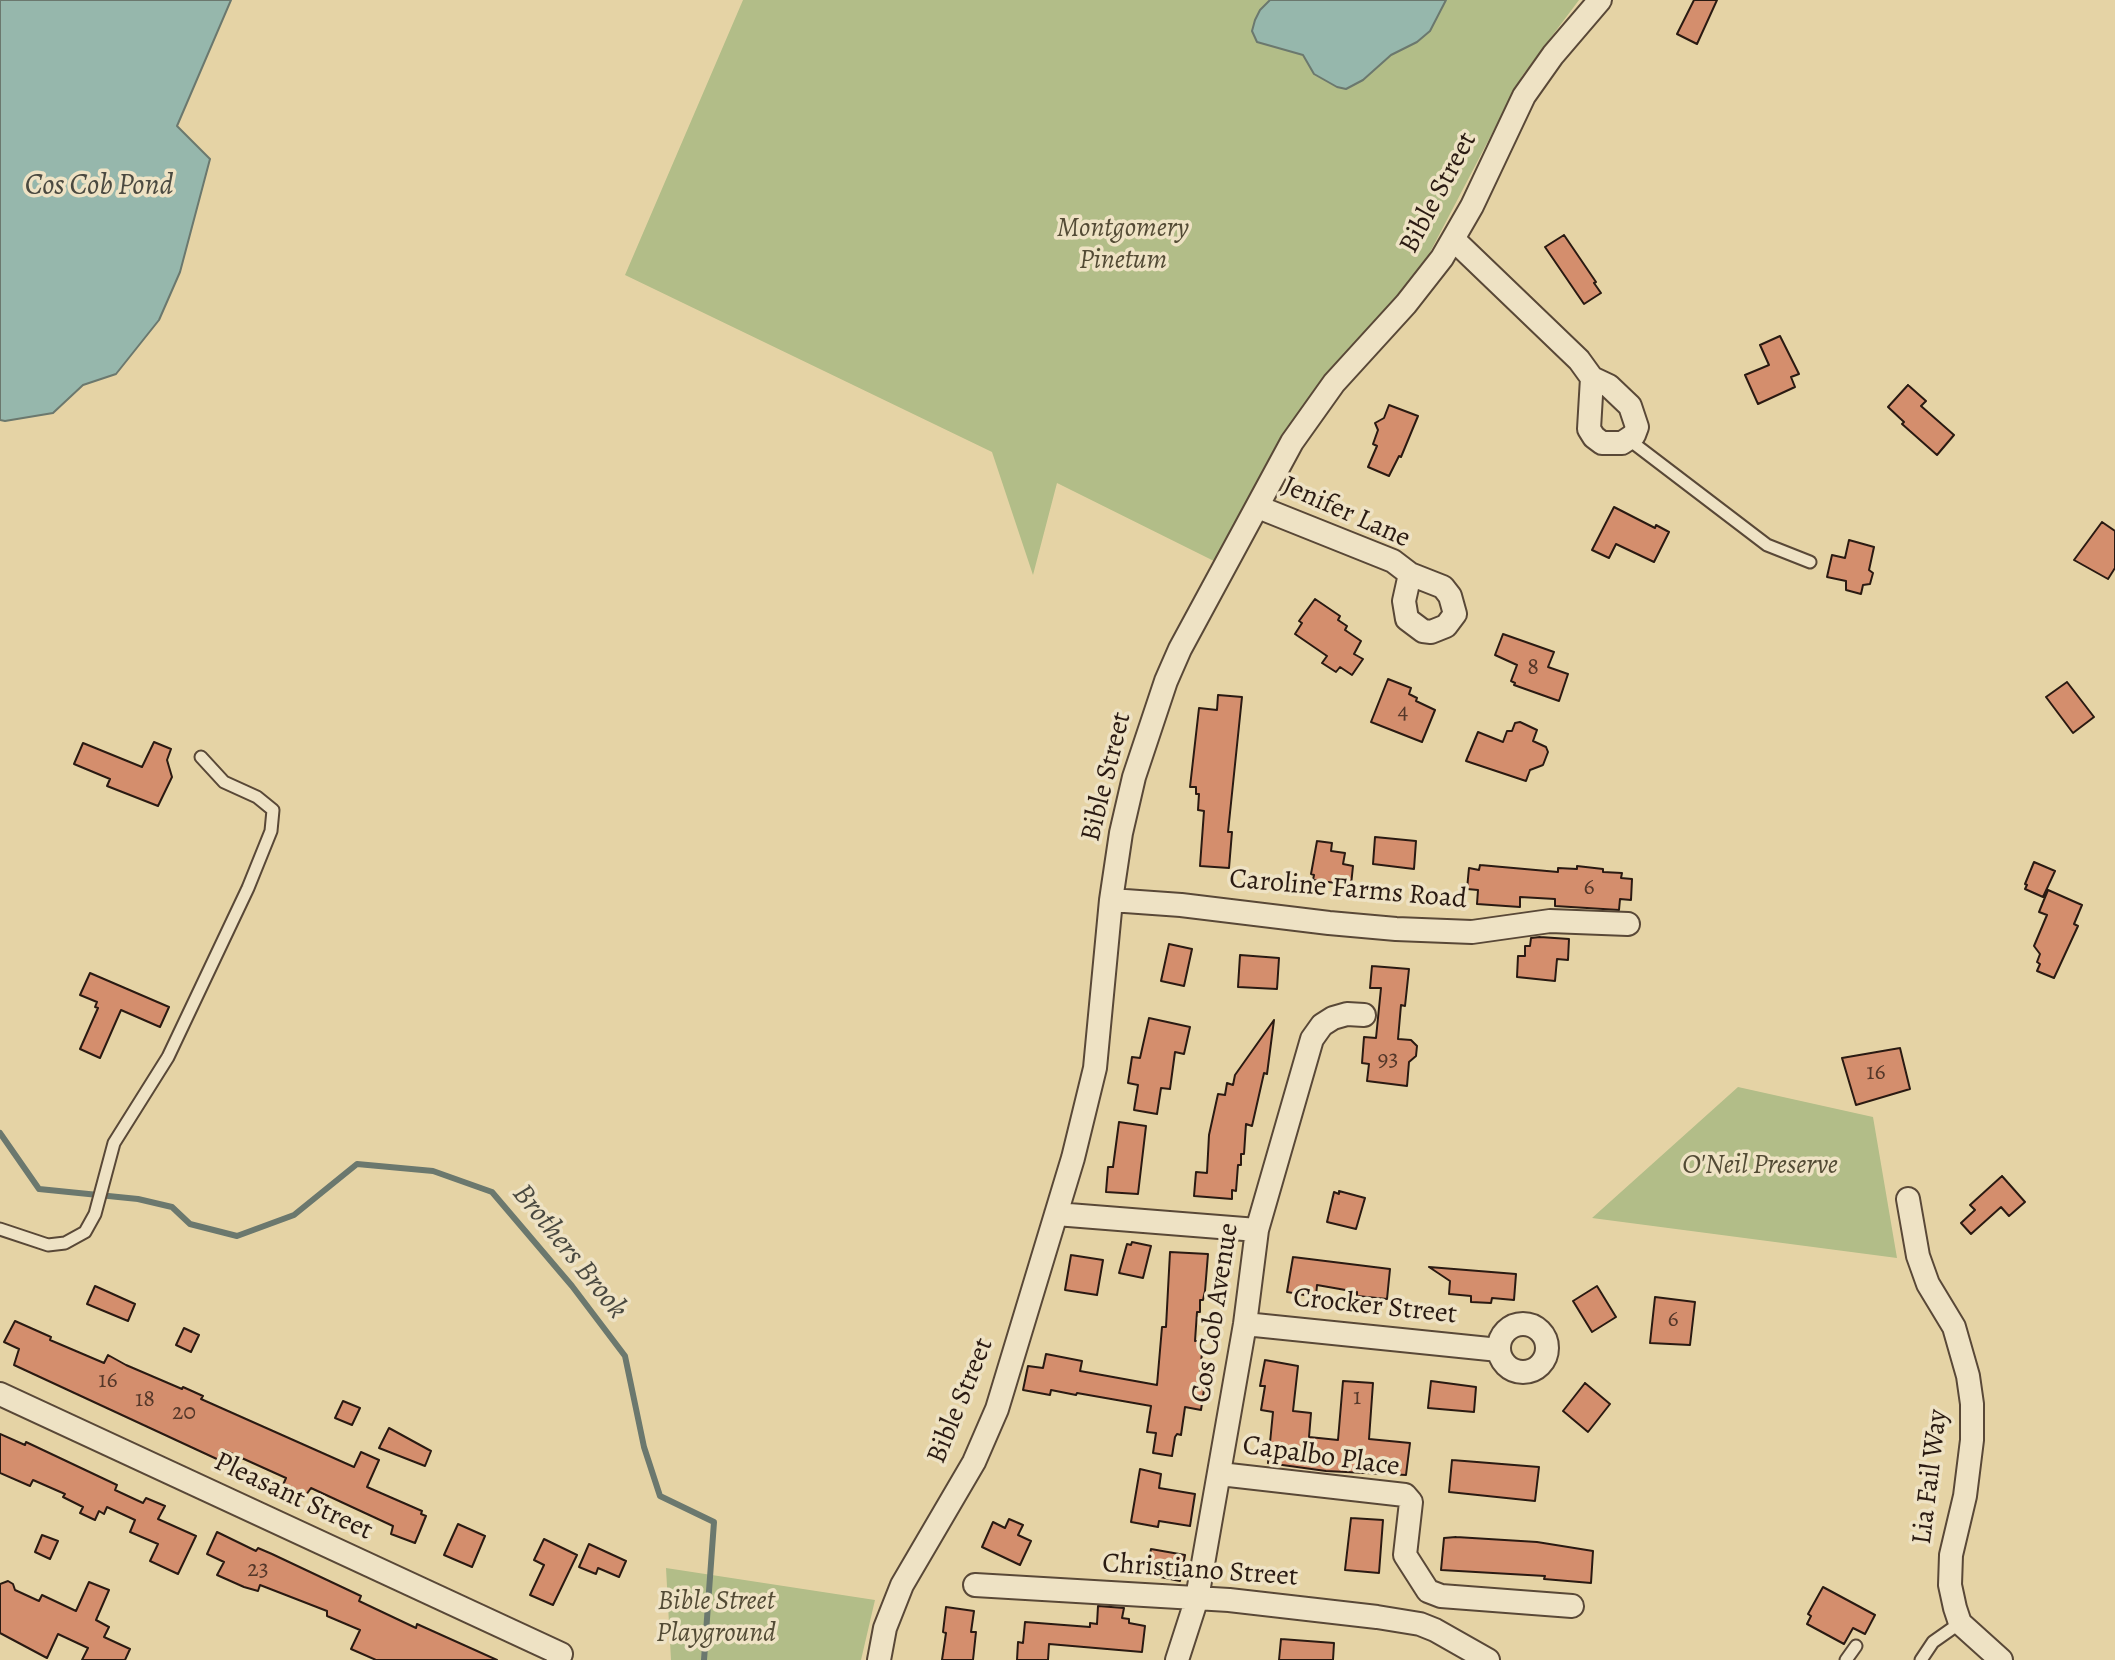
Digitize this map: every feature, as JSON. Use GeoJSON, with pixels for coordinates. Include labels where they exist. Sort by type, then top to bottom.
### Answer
{"type":"FeatureCollection","features":[{"type":"Feature","properties":{"kind":"street","name":"Bible Street"},"geometry":{"type":"LineString","coordinates":[[879,1660],[885,1628],[902,1585],[974,1462],[989,1429],[1015,1353],[1082,1127],[1095,1068],[1111,900],[1128,801],[1158,701],[1180,649],[1292,442],[1325,394],[1406,304],[1453,239],[1524,96],[1553,55],[1600,0]]}},
{"type":"Feature","properties":{"kind":"street"},"geometry":{"type":"LineString","coordinates":[[1453,239],[1579,360],[1592,378],[1609,386],[1630,406],[1637,427],[1628,439],[1614,445],[1602,443],[1589,429],[1592,378]]}},
{"type":"Feature","properties":{"kind":"street","name":"Jenifer Lane"},"geometry":{"type":"LineString","coordinates":[[1258,507],[1393,561],[1410,574]]}},
{"type":"Feature","properties":{"kind":"street","name":"Caroline Farms Road"},"geometry":{"type":"LineString","coordinates":[[1111,900],[1396,929],[1472,932],[1550,921],[1628,924]]}},
{"type":"Feature","properties":{"kind":"street","name":"Cos Cob Avenue"},"geometry":{"type":"LineString","coordinates":[[1177,1660],[1197,1598],[1245,1324],[1257,1230],[1312,1039],[1322,1025],[1333,1018],[1347,1014],[1364,1015]]}},
{"type":"Feature","properties":{"kind":"street","name":"Lia Fail Way"},"geometry":{"type":"LineString","coordinates":[[1908,1199],[1918,1256],[1928,1284],[1954,1327],[1968,1376],[1972,1404],[1967,1482],[1951,1555],[1950,1585],[1960,1623]]}},
{"type":"Feature","properties":{"kind":"street"},"geometry":{"type":"LineString","coordinates":[[1056,1214],[1257,1230]]}},
{"type":"Feature","properties":{"kind":"street","name":"Crocker Street"},"geometry":{"type":"LineString","coordinates":[[1245,1324],[1499,1350]]}},
{"type":"Feature","properties":{"kind":"street","name":"Pleasant Street"},"geometry":{"type":"LineString","coordinates":[[0,1394],[560,1657]]}},
{"type":"Feature","properties":{"kind":"street","name":"Capalbo Place"},"geometry":{"type":"LineString","coordinates":[[1220,1474],[1405,1495],[1411,1502],[1405,1555],[1428,1591],[1441,1596],[1572,1606]]}},
{"type":"Feature","properties":{"kind":"street","name":"Christiano Street"},"geometry":{"type":"LineString","coordinates":[[975,1585],[1197,1598],[1420,1624],[1488,1660]]}},
{"type":"Feature","properties":{"kind":"street"},"geometry":{"type":"LineString","coordinates":[[1960,1623],[2001,1660]]}},
{"type":"Feature","properties":{"kind":"lane"},"geometry":{"type":"LineString","coordinates":[[1628,439],[1767,545],[1810,562]]}},
{"type":"Feature","properties":{"kind":"lane"},"geometry":{"type":"LineString","coordinates":[[0,1229],[39,1243],[55,1245],[76,1239],[85,1232],[95,1214],[114,1143],[168,1057],[201,993],[248,888],[274,819],[273,810],[265,801],[224,782],[201,757]]}},
{"type":"Feature","properties":{"kind":"lane"},"geometry":{"type":"LineString","coordinates":[[1921,1660],[1933,1642],[1960,1623]]}},
{"type":"Feature","properties":{"kind":"lane"},"geometry":{"type":"LineString","coordinates":[[1846,1660],[1856,1646]]}},
{"type":"Feature","properties":{"kind":"green space","name":"Montgomery Pinetum"},"geometry":{"type":"Polygon","coordinates":[[[743,0],[1579,0],[1522,76],[1427,258],[1329,381],[1226,567],[1057,483],[1033,575],[992,452],[625,275],[743,0]]]}},
{"type":"Feature","properties":{"kind":"green space","name":"O'Neil Preserve"},"geometry":{"type":"Polygon","coordinates":[[[1738,1087],[1873,1117],[1897,1258],[1592,1218],[1738,1087]]]}},
{"type":"Feature","properties":{"kind":"green space","name":"Bible Street Playground"},"geometry":{"type":"Polygon","coordinates":[[[666,1568],[875,1600],[861,1660],[671,1660],[666,1568]]]}},
{"type":"Feature","properties":{"kind":"water","name":"Cos Cob Pond"},"geometry":{"type":"Polygon","coordinates":[[[0,0],[231,0],[177,126],[210,159],[180,272],[159,320],[116,374],[83,385],[53,413],[5,421],[0,420],[0,0]]]}},
{"type":"Feature","properties":{"kind":"water"},"geometry":{"type":"Polygon","coordinates":[[[1270,0],[1446,0],[1430,31],[1417,42],[1391,55],[1363,80],[1346,89],[1314,74],[1303,55],[1257,42],[1252,31],[1255,20],[1270,0]]]}},
{"type":"Feature","properties":{"kind":"building"},"geometry":{"type":"Polygon","coordinates":[[[1694,0],[1717,0],[1697,44],[1677,34],[1694,0]]]}},
{"type":"Feature","properties":{"kind":"building"},"geometry":{"type":"Polygon","coordinates":[[[1564,235],[1601,293],[1584,304],[1545,247],[1564,235]]]}},
{"type":"Feature","properties":{"kind":"building"},"geometry":{"type":"Polygon","coordinates":[[[1780,336],[1799,374],[1791,377],[1795,387],[1758,404],[1745,375],[1769,365],[1760,345],[1780,336]]]}},
{"type":"Feature","properties":{"kind":"building"},"geometry":{"type":"Polygon","coordinates":[[[1908,385],[1926,401],[1921,406],[1954,435],[1937,455],[1888,407],[1908,385]]]}},
{"type":"Feature","properties":{"kind":"building"},"geometry":{"type":"Polygon","coordinates":[[[1389,405],[1418,416],[1401,457],[1389,476],[1368,467],[1377,446],[1373,444],[1378,430],[1375,423],[1384,418],[1389,405]]]}},
{"type":"Feature","properties":{"kind":"building"},"geometry":{"type":"Polygon","coordinates":[[[1614,507],[1669,532],[1654,562],[1616,544],[1609,558],[1592,550],[1614,507]]]}},
{"type":"Feature","properties":{"kind":"building"},"geometry":{"type":"Polygon","coordinates":[[[2102,522],[2115,531],[2115,568],[2108,579],[2074,560],[2102,522]]]}},
{"type":"Feature","properties":{"kind":"building"},"geometry":{"type":"Polygon","coordinates":[[[1849,540],[1874,547],[1869,570],[1873,573],[1870,584],[1863,585],[1861,594],[1846,590],[1846,581],[1827,577],[1832,555],[1845,558],[1849,540]]]}},
{"type":"Feature","properties":{"kind":"building"},"geometry":{"type":"Polygon","coordinates":[[[1315,599],[1340,616],[1338,620],[1347,626],[1345,630],[1361,641],[1354,654],[1363,659],[1352,675],[1340,667],[1336,672],[1322,663],[1327,656],[1295,634],[1302,623],[1299,621],[1315,599]]]}},
{"type":"Feature","properties":{"kind":"building"},"geometry":{"type":"Polygon","coordinates":[[[1503,634],[1554,652],[1548,667],[1568,674],[1559,701],[1514,685],[1511,681],[1517,665],[1495,655],[1503,634]]]}},
{"type":"Feature","properties":{"kind":"building"},"geometry":{"type":"Polygon","coordinates":[[[1388,679],[1411,688],[1409,694],[1417,698],[1416,701],[1435,710],[1422,742],[1371,722],[1388,679]]]}},
{"type":"Feature","properties":{"kind":"building"},"geometry":{"type":"Polygon","coordinates":[[[2067,682],[2094,717],[2073,733],[2046,697],[2067,682]]]}},
{"type":"Feature","properties":{"kind":"building"},"geometry":{"type":"Polygon","coordinates":[[[1218,695],[1242,697],[1228,832],[1232,832],[1229,868],[1200,866],[1204,811],[1198,810],[1196,787],[1190,787],[1199,708],[1217,710],[1218,695]]]}},
{"type":"Feature","properties":{"kind":"building"},"geometry":{"type":"Polygon","coordinates":[[[1520,722],[1537,730],[1533,741],[1546,747],[1548,752],[1543,765],[1530,770],[1526,781],[1466,761],[1478,732],[1503,742],[1507,731],[1512,731],[1515,723],[1520,722]]]}},
{"type":"Feature","properties":{"kind":"building"},"geometry":{"type":"Polygon","coordinates":[[[154,742],[171,749],[167,760],[172,777],[158,806],[107,786],[110,779],[74,764],[83,743],[142,767],[154,742]]]}},
{"type":"Feature","properties":{"kind":"building"},"geometry":{"type":"Polygon","coordinates":[[[1375,837],[1416,841],[1414,869],[1373,864],[1375,837]]]}},
{"type":"Feature","properties":{"kind":"building"},"geometry":{"type":"Polygon","coordinates":[[[1317,841],[1332,843],[1331,851],[1345,853],[1343,864],[1353,866],[1351,885],[1313,880],[1314,875],[1311,874],[1317,841]]]}},
{"type":"Feature","properties":{"kind":"building"},"geometry":{"type":"Polygon","coordinates":[[[2034,862],[2055,871],[2043,897],[2025,889],[2034,862]]]}},
{"type":"Feature","properties":{"kind":"building"},"geometry":{"type":"Polygon","coordinates":[[[1480,865],[1558,872],[1558,868],[1577,869],[1577,866],[1622,873],[1621,878],[1632,879],[1631,900],[1620,899],[1619,910],[1555,906],[1555,899],[1520,897],[1520,907],[1477,904],[1478,890],[1467,889],[1469,868],[1479,870],[1480,865]]]}},
{"type":"Feature","properties":{"kind":"building"},"geometry":{"type":"Polygon","coordinates":[[[2048,890],[2082,905],[2074,924],[2078,926],[2054,978],[2037,971],[2040,954],[2034,946],[2047,915],[2039,912],[2048,890]]]}},
{"type":"Feature","properties":{"kind":"building"},"geometry":{"type":"Polygon","coordinates":[[[1531,938],[1569,939],[1568,960],[1557,959],[1555,981],[1517,977],[1518,956],[1525,956],[1525,946],[1530,946],[1531,938]]]}},
{"type":"Feature","properties":{"kind":"building"},"geometry":{"type":"Polygon","coordinates":[[[1169,944],[1192,949],[1184,986],[1161,981],[1169,944]]]}},
{"type":"Feature","properties":{"kind":"building"},"geometry":{"type":"Polygon","coordinates":[[[1240,955],[1279,958],[1277,989],[1238,987],[1240,955]]]}},
{"type":"Feature","properties":{"kind":"building"},"geometry":{"type":"Polygon","coordinates":[[[1372,966],[1409,969],[1398,1039],[1411,1040],[1417,1046],[1416,1056],[1409,1062],[1407,1086],[1367,1081],[1369,1064],[1362,1063],[1364,1037],[1376,1038],[1381,988],[1370,988],[1372,966]]]}},
{"type":"Feature","properties":{"kind":"building"},"geometry":{"type":"Polygon","coordinates":[[[90,973],[169,1007],[160,1027],[121,1010],[100,1058],[80,1049],[98,1008],[95,1007],[97,1002],[80,995],[90,973]]]}},
{"type":"Feature","properties":{"kind":"building"},"geometry":{"type":"Polygon","coordinates":[[[1149,1018],[1190,1027],[1184,1054],[1175,1052],[1170,1089],[1161,1088],[1157,1114],[1134,1110],[1138,1085],[1128,1083],[1132,1057],[1140,1058],[1149,1018]]]}},
{"type":"Feature","properties":{"kind":"building"},"geometry":{"type":"Polygon","coordinates":[[[1274,1020],[1267,1074],[1264,1073],[1252,1126],[1246,1124],[1244,1154],[1241,1154],[1241,1165],[1238,1165],[1236,1191],[1232,1190],[1232,1199],[1194,1196],[1196,1172],[1207,1173],[1209,1135],[1218,1094],[1225,1095],[1227,1083],[1233,1085],[1235,1075],[1274,1020]]]}},
{"type":"Feature","properties":{"kind":"building"},"geometry":{"type":"Polygon","coordinates":[[[1900,1048],[1910,1089],[1856,1105],[1842,1058],[1900,1048]]]}},
{"type":"Feature","properties":{"kind":"building"},"geometry":{"type":"Polygon","coordinates":[[[1119,1122],[1146,1126],[1138,1194],[1106,1192],[1108,1167],[1113,1167],[1119,1122]]]}},
{"type":"Feature","properties":{"kind":"building"},"geometry":{"type":"Polygon","coordinates":[[[2002,1176],[2025,1202],[2009,1216],[2001,1207],[1971,1234],[1961,1223],[1975,1210],[1970,1205],[2002,1176]]]}},
{"type":"Feature","properties":{"kind":"building"},"geometry":{"type":"Polygon","coordinates":[[[1339,1191],[1365,1198],[1356,1229],[1327,1222],[1334,1192],[1339,1194],[1339,1191]]]}},
{"type":"Feature","properties":{"kind":"building"},"geometry":{"type":"Polygon","coordinates":[[[1132,1242],[1151,1246],[1143,1278],[1119,1273],[1127,1244],[1131,1245],[1132,1242]]]}},
{"type":"Feature","properties":{"kind":"building"},"geometry":{"type":"Polygon","coordinates":[[[1170,1252],[1208,1254],[1205,1291],[1203,1300],[1200,1300],[1200,1312],[1197,1312],[1195,1341],[1203,1341],[1200,1375],[1206,1376],[1201,1410],[1185,1407],[1181,1435],[1175,1437],[1172,1456],[1153,1453],[1156,1433],[1147,1432],[1151,1406],[1077,1393],[1051,1390],[1050,1395],[1023,1390],[1028,1366],[1043,1368],[1046,1354],[1082,1361],[1080,1371],[1157,1385],[1162,1327],[1166,1327],[1170,1252]]]}},
{"type":"Feature","properties":{"kind":"building"},"geometry":{"type":"Polygon","coordinates":[[[1071,1255],[1103,1260],[1097,1295],[1065,1290],[1071,1255]]]}},
{"type":"Feature","properties":{"kind":"building"},"geometry":{"type":"Polygon","coordinates":[[[1293,1257],[1390,1269],[1387,1299],[1357,1296],[1357,1292],[1317,1285],[1316,1297],[1287,1292],[1293,1257]]]}},
{"type":"Feature","properties":{"kind":"building"},"geometry":{"type":"Polygon","coordinates":[[[1429,1267],[1516,1274],[1514,1300],[1492,1298],[1491,1303],[1471,1302],[1471,1296],[1449,1294],[1450,1281],[1429,1267]]]}},
{"type":"Feature","properties":{"kind":"building"},"geometry":{"type":"Polygon","coordinates":[[[95,1286],[135,1304],[128,1321],[87,1304],[95,1286]]]}},
{"type":"Feature","properties":{"kind":"building"},"geometry":{"type":"Polygon","coordinates":[[[1597,1286],[1616,1317],[1592,1332],[1573,1301],[1597,1286]]]}},
{"type":"Feature","properties":{"kind":"building"},"geometry":{"type":"Polygon","coordinates":[[[1655,1297],[1695,1302],[1690,1345],[1650,1343],[1655,1297]]]}},
{"type":"Feature","properties":{"kind":"building"},"geometry":{"type":"Polygon","coordinates":[[[15,1321],[104,1363],[108,1355],[183,1387],[203,1396],[201,1399],[354,1467],[361,1452],[379,1460],[367,1487],[422,1511],[421,1514],[426,1516],[415,1543],[391,1534],[393,1526],[311,1488],[306,1495],[283,1485],[286,1478],[224,1450],[219,1460],[14,1365],[19,1349],[4,1342],[15,1321]]]}},
{"type":"Feature","properties":{"kind":"building"},"geometry":{"type":"Polygon","coordinates":[[[184,1328],[199,1335],[191,1352],[176,1345],[184,1328]]]}},
{"type":"Feature","properties":{"kind":"building"},"geometry":{"type":"Polygon","coordinates":[[[1265,1360],[1298,1366],[1293,1411],[1311,1413],[1309,1437],[1338,1440],[1343,1381],[1373,1383],[1369,1439],[1410,1443],[1406,1475],[1326,1471],[1268,1463],[1273,1412],[1261,1410],[1265,1386],[1260,1386],[1265,1360]]]}},
{"type":"Feature","properties":{"kind":"building"},"geometry":{"type":"Polygon","coordinates":[[[1431,1381],[1476,1387],[1474,1412],[1428,1408],[1431,1381]]]}},
{"type":"Feature","properties":{"kind":"building"},"geometry":{"type":"Polygon","coordinates":[[[1585,1383],[1610,1404],[1588,1432],[1563,1411],[1585,1383]]]}},
{"type":"Feature","properties":{"kind":"building"},"geometry":{"type":"Polygon","coordinates":[[[343,1401],[360,1408],[352,1425],[335,1418],[343,1401]]]}},
{"type":"Feature","properties":{"kind":"building"},"geometry":{"type":"Polygon","coordinates":[[[389,1428],[431,1451],[425,1466],[379,1448],[389,1428]]]}},
{"type":"Feature","properties":{"kind":"building"},"geometry":{"type":"Polygon","coordinates":[[[0,1434],[25,1445],[26,1442],[117,1485],[115,1490],[143,1503],[146,1498],[165,1506],[158,1519],[196,1536],[178,1574],[150,1561],[158,1544],[130,1532],[135,1520],[107,1507],[104,1514],[99,1511],[95,1520],[80,1513],[83,1507],[63,1497],[65,1494],[33,1480],[30,1486],[0,1473],[0,1434]]]}},
{"type":"Feature","properties":{"kind":"building"},"geometry":{"type":"Polygon","coordinates":[[[1452,1460],[1539,1467],[1535,1501],[1449,1492],[1452,1460]]]}},
{"type":"Feature","properties":{"kind":"building"},"geometry":{"type":"Polygon","coordinates":[[[1140,1469],[1161,1474],[1159,1488],[1195,1494],[1190,1526],[1159,1521],[1158,1527],[1131,1522],[1140,1469]]]}},
{"type":"Feature","properties":{"kind":"building"},"geometry":{"type":"Polygon","coordinates":[[[1351,1518],[1383,1520],[1379,1573],[1345,1570],[1351,1518]]]}},
{"type":"Feature","properties":{"kind":"building"},"geometry":{"type":"Polygon","coordinates":[[[1009,1519],[1023,1525],[1018,1535],[1031,1541],[1020,1565],[982,1547],[993,1522],[1005,1528],[1009,1519]]]}},
{"type":"Feature","properties":{"kind":"building"},"geometry":{"type":"Polygon","coordinates":[[[458,1524],[485,1536],[472,1567],[444,1555],[458,1524]]]}},
{"type":"Feature","properties":{"kind":"building"},"geometry":{"type":"Polygon","coordinates":[[[217,1532],[361,1596],[359,1601],[416,1628],[417,1624],[497,1660],[376,1660],[351,1649],[360,1630],[327,1616],[327,1611],[260,1585],[258,1591],[217,1575],[224,1562],[207,1554],[217,1532]]]}},
{"type":"Feature","properties":{"kind":"building"},"geometry":{"type":"Polygon","coordinates":[[[42,1535],[58,1541],[50,1559],[35,1552],[42,1535]]]}},
{"type":"Feature","properties":{"kind":"building"},"geometry":{"type":"Polygon","coordinates":[[[1444,1538],[1537,1542],[1593,1551],[1591,1583],[1544,1579],[1545,1576],[1441,1570],[1444,1538]]]}},
{"type":"Feature","properties":{"kind":"building"},"geometry":{"type":"Polygon","coordinates":[[[544,1539],[577,1555],[553,1605],[530,1595],[544,1565],[534,1560],[544,1539]]]}},
{"type":"Feature","properties":{"kind":"building"},"geometry":{"type":"Polygon","coordinates":[[[589,1544],[626,1561],[619,1577],[598,1568],[596,1574],[579,1567],[589,1544]]]}},
{"type":"Feature","properties":{"kind":"building"},"geometry":{"type":"Polygon","coordinates":[[[1151,1549],[1185,1555],[1180,1581],[1146,1574],[1151,1549]]]}},
{"type":"Feature","properties":{"kind":"building"},"geometry":{"type":"Polygon","coordinates":[[[8,1581],[15,1590],[39,1601],[42,1595],[76,1611],[89,1582],[109,1590],[96,1620],[109,1627],[104,1637],[130,1649],[125,1660],[82,1660],[88,1648],[58,1634],[47,1658],[0,1633],[0,1584],[8,1581]]]}},
{"type":"Feature","properties":{"kind":"building"},"geometry":{"type":"Polygon","coordinates":[[[1823,1587],[1875,1615],[1865,1634],[1853,1628],[1844,1644],[1807,1624],[1811,1616],[1808,1614],[1823,1587]]]}},
{"type":"Feature","properties":{"kind":"building"},"geometry":{"type":"Polygon","coordinates":[[[1098,1606],[1124,1608],[1122,1618],[1129,1619],[1129,1623],[1145,1626],[1142,1652],[1049,1644],[1048,1660],[1017,1660],[1018,1642],[1023,1643],[1025,1622],[1090,1627],[1090,1623],[1097,1624],[1098,1606]]]}},
{"type":"Feature","properties":{"kind":"building"},"geometry":{"type":"Polygon","coordinates":[[[946,1607],[974,1611],[971,1632],[976,1632],[973,1660],[942,1660],[946,1607]]]}},
{"type":"Feature","properties":{"kind":"building"},"geometry":{"type":"Polygon","coordinates":[[[1281,1639],[1334,1643],[1333,1660],[1279,1660],[1281,1639]]]}},
{"type":"Feature","properties":{"kind":"waterway","name":"Brothers Brook"},"geometry":{"type":"LineString","coordinates":[[0,1133],[39,1189],[138,1199],[172,1207],[190,1224],[237,1236],[294,1215],[357,1164],[433,1171],[492,1192],[572,1286],[625,1356],[644,1447],[660,1496],[714,1522],[704,1660]]}}]}
